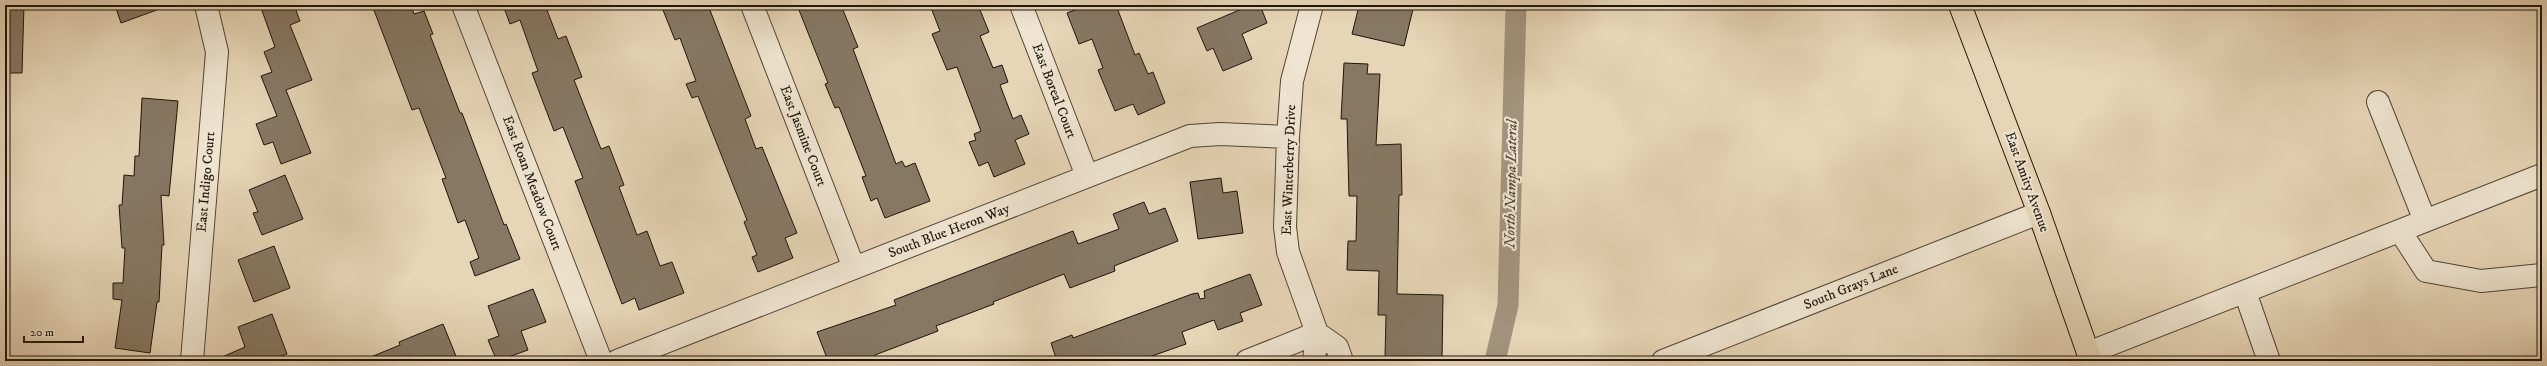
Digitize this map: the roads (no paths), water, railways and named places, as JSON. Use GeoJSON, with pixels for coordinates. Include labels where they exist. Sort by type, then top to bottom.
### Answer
{"type":"FeatureCollection","features":[{"type":"Feature","properties":{"kind":"main road","name":"East Amity Avenue"},"geometry":{"type":"LineString","coordinates":[[1960,5],[2039,213],[2089,357]]}},
{"type":"Feature","properties":{"kind":"street","name":"East Indigo Court"},"geometry":{"type":"LineString","coordinates":[[192,361],[217,52],[206,5]]}},
{"type":"Feature","properties":{"kind":"street","name":"East Roan Meadow Court"},"geometry":{"type":"LineString","coordinates":[[463,5],[601,361]]}},
{"type":"Feature","properties":{"kind":"street","name":"East Jasmine Court"},"geometry":{"type":"LineString","coordinates":[[752,5],[854,268]]}},
{"type":"Feature","properties":{"kind":"street","name":"East Boreal Court"},"geometry":{"type":"LineString","coordinates":[[1021,5],[1087,176]]}},
{"type":"Feature","properties":{"kind":"street","name":"East Winterberry Drive"},"geometry":{"type":"LineString","coordinates":[[1312,5],[1292,81],[1288,137],[1285,227],[1288,252],[1317,333],[1314,361]]}},
{"type":"Feature","properties":{"kind":"street"},"geometry":{"type":"LineString","coordinates":[[2378,102],[2425,221]]}},
{"type":"Feature","properties":{"kind":"street","name":"South Blue Heron Way"},"geometry":{"type":"LineString","coordinates":[[617,361],[1190,136],[1220,134],[1288,137]]}},
{"type":"Feature","properties":{"kind":"street"},"geometry":{"type":"LineString","coordinates":[[2089,357],[2245,292],[2542,175]]}},
{"type":"Feature","properties":{"kind":"street","name":"South Grays Lane"},"geometry":{"type":"LineString","coordinates":[[1663,361],[2039,213]]}},
{"type":"Feature","properties":{"kind":"street"},"geometry":{"type":"LineString","coordinates":[[2400,231],[2426,271],[2481,281],[2542,276]]}},
{"type":"Feature","properties":{"kind":"street"},"geometry":{"type":"LineString","coordinates":[[2245,292],[2269,361]]}},
{"type":"Feature","properties":{"kind":"street"},"geometry":{"type":"LineString","coordinates":[[1246,361],[1317,333],[1337,347],[1342,361]]}},
{"type":"Feature","properties":{"kind":"waterway","name":"North Nampa Lateral"},"geometry":{"type":"LineString","coordinates":[[1495,361],[1508,305],[1516,5]]}}]}
